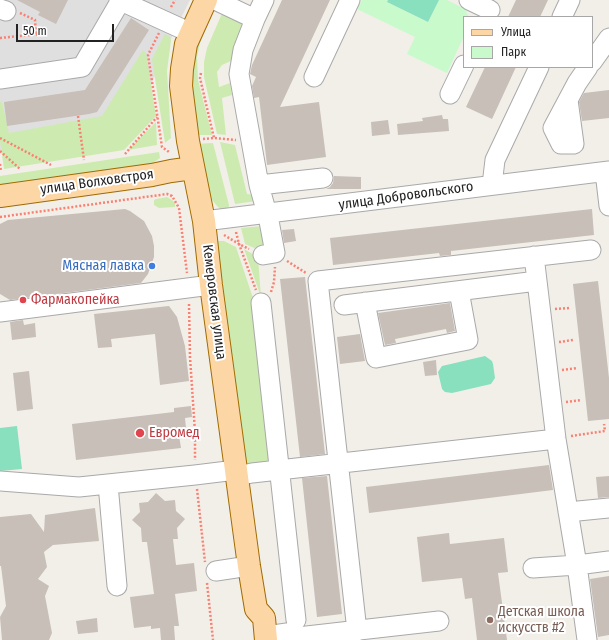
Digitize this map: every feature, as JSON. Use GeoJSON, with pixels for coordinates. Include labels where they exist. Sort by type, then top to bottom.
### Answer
{"type":"FeatureCollection","features":[{"type":"Feature","properties":{"kind":"main road","name":"Кемеровская улица"},"geometry":{"type":"LineString","coordinates":[[206,0],[191,33],[184,56],[181,86],[188,140],[204,221],[211,286],[256,609],[250,622],[261,639]]}},
{"type":"Feature","properties":{"kind":"main road","name":"улица Волховстроя"},"geometry":{"type":"LineString","coordinates":[[0,196],[193,168]]}},
{"type":"Feature","properties":{"kind":"street"},"geometry":{"type":"LineString","coordinates":[[0,79],[82,67],[121,0],[191,33]]}},
{"type":"Feature","properties":{"kind":"street"},"geometry":{"type":"LineString","coordinates":[[215,0],[255,19]]}},
{"type":"Feature","properties":{"kind":"street"},"geometry":{"type":"LineString","coordinates":[[264,0],[243,50],[239,74],[259,185],[267,213],[269,254]]}},
{"type":"Feature","properties":{"kind":"street"},"geometry":{"type":"LineString","coordinates":[[314,77],[350,0]]}},
{"type":"Feature","properties":{"kind":"street"},"geometry":{"type":"LineString","coordinates":[[470,0],[490,9]]}},
{"type":"Feature","properties":{"kind":"street"},"geometry":{"type":"LineString","coordinates":[[562,16],[570,0]]}},
{"type":"Feature","properties":{"kind":"street"},"geometry":{"type":"LineString","coordinates":[[593,61],[609,38]]}},
{"type":"Feature","properties":{"kind":"street"},"geometry":{"type":"LineString","coordinates":[[450,94],[463,67]]}},
{"type":"Feature","properties":{"kind":"street"},"geometry":{"type":"LineString","coordinates":[[492,185],[495,160],[539,68]]}},
{"type":"Feature","properties":{"kind":"street"},"geometry":{"type":"LineString","coordinates":[[568,100],[587,68]]}},
{"type":"Feature","properties":{"kind":"street"},"geometry":{"type":"LineString","coordinates":[[607,171],[609,206]]}},
{"type":"Feature","properties":{"kind":"street","name":"улица Добровольского"},"geometry":{"type":"LineString","coordinates":[[204,221],[607,171]]}},
{"type":"Feature","properties":{"kind":"street"},"geometry":{"type":"LineString","coordinates":[[259,185],[323,178]]}},
{"type":"Feature","properties":{"kind":"street"},"geometry":{"type":"LineString","coordinates":[[357,631],[318,281],[591,250]]}},
{"type":"Feature","properties":{"kind":"street"},"geometry":{"type":"LineString","coordinates":[[534,256],[556,438],[577,566],[587,640]]}},
{"type":"Feature","properties":{"kind":"street"},"geometry":{"type":"LineString","coordinates":[[344,305],[537,281]]}},
{"type":"Feature","properties":{"kind":"street"},"geometry":{"type":"LineString","coordinates":[[0,312],[211,286]]}},
{"type":"Feature","properties":{"kind":"street"},"geometry":{"type":"LineString","coordinates":[[365,302],[376,358],[468,340],[459,291]]}},
{"type":"Feature","properties":{"kind":"street"},"geometry":{"type":"LineString","coordinates":[[261,303],[279,470],[294,632]]}},
{"type":"Feature","properties":{"kind":"street"},"geometry":{"type":"LineString","coordinates":[[0,481],[79,487],[195,475],[252,473],[556,438]]}},
{"type":"Feature","properties":{"kind":"street"},"geometry":{"type":"LineString","coordinates":[[108,484],[117,586]]}},
{"type":"Feature","properties":{"kind":"street"},"geometry":{"type":"LineString","coordinates":[[568,512],[609,508]]}},
{"type":"Feature","properties":{"kind":"street"},"geometry":{"type":"LineString","coordinates":[[533,568],[577,566],[609,561]]}},
{"type":"Feature","properties":{"kind":"street"},"geometry":{"type":"LineString","coordinates":[[209,572],[249,566]]}},
{"type":"Feature","properties":{"kind":"street"},"geometry":{"type":"LineString","coordinates":[[261,639],[294,632],[357,631],[439,621]]}},
{"type":"Feature","properties":{"kind":"path"},"geometry":{"type":"LineString","coordinates":[[169,152],[162,147],[148,55],[175,0]]}},
{"type":"Feature","properties":{"kind":"path"},"geometry":{"type":"LineString","coordinates":[[0,38],[38,34],[35,20],[15,10],[3,10]]}},
{"type":"Feature","properties":{"kind":"path"},"geometry":{"type":"LineString","coordinates":[[201,71],[200,78],[214,138]]}},
{"type":"Feature","properties":{"kind":"path"},"geometry":{"type":"LineString","coordinates":[[78,116],[84,160]]}},
{"type":"Feature","properties":{"kind":"path"},"geometry":{"type":"LineString","coordinates":[[125,154],[158,117]]}},
{"type":"Feature","properties":{"kind":"path"},"geometry":{"type":"LineString","coordinates":[[200,139],[214,138],[234,140],[250,136]]}},
{"type":"Feature","properties":{"kind":"path"},"geometry":{"type":"LineString","coordinates":[[0,138],[51,165]]}},
{"type":"Feature","properties":{"kind":"path"},"geometry":{"type":"LineString","coordinates":[[0,151],[20,169]]}},
{"type":"Feature","properties":{"kind":"path"},"geometry":{"type":"LineString","coordinates":[[0,164],[1,172]]}},
{"type":"Feature","properties":{"kind":"path"},"geometry":{"type":"LineString","coordinates":[[170,195],[173,188]]}},
{"type":"Feature","properties":{"kind":"path"},"geometry":{"type":"LineString","coordinates":[[0,217],[166,194],[172,196],[179,208],[189,288],[190,357],[195,432],[195,475],[209,572],[213,640]]}},
{"type":"Feature","properties":{"kind":"path"},"geometry":{"type":"LineString","coordinates":[[235,227],[239,244],[261,303],[269,297],[274,282],[269,254]]}},
{"type":"Feature","properties":{"kind":"path"},"geometry":{"type":"LineString","coordinates":[[224,234],[239,244],[269,254],[318,281]]}},
{"type":"Feature","properties":{"kind":"path"},"geometry":{"type":"LineString","coordinates":[[556,438],[605,431],[604,424]]}},
{"type":"Feature","properties":{"kind":"shaded area"},"geometry":{"type":"Polygon","coordinates":[[[0,0],[190,0],[174,32],[128,138],[0,153],[0,0]]]}},
{"type":"Feature","properties":{"kind":"green space"},"geometry":{"type":"Polygon","coordinates":[[[362,0],[388,0],[387,2],[428,22],[439,0],[447,0],[465,9],[468,16],[463,16],[463,38],[447,73],[407,54],[415,37],[357,9],[362,0]]]}},
{"type":"Feature","properties":{"kind":"green space"},"geometry":{"type":"Polygon","coordinates":[[[388,0],[439,0],[428,22],[387,2],[388,0]]]}},
{"type":"Feature","properties":{"kind":"green space"},"geometry":{"type":"Polygon","coordinates":[[[215,6],[200,43],[197,57],[198,80],[212,135],[194,135],[192,97],[194,55],[198,38],[215,6]]]}},
{"type":"Feature","properties":{"kind":"green space"},"geometry":{"type":"Polygon","coordinates":[[[223,11],[244,20],[244,28],[231,61],[222,65],[217,72],[219,87],[230,83],[232,95],[222,98],[226,135],[217,134],[204,77],[204,62],[207,48],[223,11]]]}},
{"type":"Feature","properties":{"kind":"green space"},"geometry":{"type":"Polygon","coordinates":[[[165,34],[170,37],[171,41],[167,71],[171,138],[165,143],[152,59],[165,34]]]}},
{"type":"Feature","properties":{"kind":"green space"},"geometry":{"type":"Polygon","coordinates":[[[143,50],[146,53],[156,116],[124,150],[4,169],[0,141],[0,102],[2,102],[9,133],[102,116],[143,50]]]}},
{"type":"Feature","properties":{"kind":"green space"},"geometry":{"type":"Polygon","coordinates":[[[156,122],[157,145],[128,150],[156,122]]]}},
{"type":"Feature","properties":{"kind":"green space"},"geometry":{"type":"Polygon","coordinates":[[[220,142],[235,145],[247,194],[254,195],[256,201],[235,204],[220,142]]]}},
{"type":"Feature","properties":{"kind":"green space"},"geometry":{"type":"Polygon","coordinates":[[[213,143],[229,205],[228,212],[223,211],[212,200],[195,144],[213,143]]]}},
{"type":"Feature","properties":{"kind":"green space"},"geometry":{"type":"Polygon","coordinates":[[[159,152],[160,158],[150,165],[0,188],[0,176],[159,152]]]}},
{"type":"Feature","properties":{"kind":"green space"},"geometry":{"type":"Polygon","coordinates":[[[167,197],[175,203],[175,207],[159,208],[154,205],[154,200],[167,197]]]}},
{"type":"Feature","properties":{"kind":"green space"},"geometry":{"type":"Polygon","coordinates":[[[263,226],[271,249],[259,250],[245,244],[241,228],[263,226]]]}},
{"type":"Feature","properties":{"kind":"green space"},"geometry":{"type":"Polygon","coordinates":[[[217,241],[224,241],[236,247],[255,304],[275,460],[247,470],[217,241]]]}},
{"type":"Feature","properties":{"kind":"green space"},"geometry":{"type":"Polygon","coordinates":[[[244,249],[258,257],[261,297],[244,249]]]}},
{"type":"Feature","properties":{"kind":"green space"},"geometry":{"type":"Polygon","coordinates":[[[485,356],[492,361],[493,364],[495,378],[491,384],[452,393],[445,392],[442,389],[438,372],[442,366],[485,356]]]}},
{"type":"Feature","properties":{"kind":"green space"},"geometry":{"type":"Polygon","coordinates":[[[17,426],[22,469],[0,471],[0,428],[17,426]]]}},
{"type":"Feature","properties":{"kind":"building"},"geometry":{"type":"Polygon","coordinates":[[[17,0],[68,0],[56,24],[38,15],[40,12],[17,0]]]}},
{"type":"Feature","properties":{"kind":"building"},"geometry":{"type":"Polygon","coordinates":[[[282,0],[330,0],[280,107],[319,102],[326,157],[267,165],[259,97],[254,98],[252,86],[256,77],[250,74],[252,65],[282,0]]]}},
{"type":"Feature","properties":{"kind":"building"},"geometry":{"type":"Polygon","coordinates":[[[516,0],[548,0],[540,16],[508,16],[516,0]]]}},
{"type":"Feature","properties":{"kind":"building"},"geometry":{"type":"Polygon","coordinates":[[[131,18],[149,30],[97,112],[7,126],[4,102],[85,90],[131,18]]]}},
{"type":"Feature","properties":{"kind":"building"},"geometry":{"type":"Polygon","coordinates":[[[485,68],[516,68],[492,119],[466,107],[485,68]]]}},
{"type":"Feature","properties":{"kind":"building"},"geometry":{"type":"Polygon","coordinates":[[[609,90],[609,118],[582,121],[579,102],[584,93],[609,90]]]}},
{"type":"Feature","properties":{"kind":"building"},"geometry":{"type":"Polygon","coordinates":[[[442,115],[443,119],[448,119],[449,131],[398,135],[397,124],[423,121],[422,118],[442,115]]]}},
{"type":"Feature","properties":{"kind":"building"},"geometry":{"type":"Polygon","coordinates":[[[388,120],[390,134],[372,136],[371,122],[388,120]]]}},
{"type":"Feature","properties":{"kind":"building"},"geometry":{"type":"Polygon","coordinates":[[[334,176],[361,177],[361,189],[326,189],[333,183],[334,176]]]}},
{"type":"Feature","properties":{"kind":"building"},"geometry":{"type":"Polygon","coordinates":[[[125,209],[144,221],[152,236],[154,257],[148,274],[141,283],[10,300],[0,294],[0,224],[8,220],[125,209]]]}},
{"type":"Feature","properties":{"kind":"building"},"geometry":{"type":"Polygon","coordinates":[[[592,209],[594,235],[451,251],[451,255],[440,256],[439,253],[333,265],[330,238],[592,209]]]}},
{"type":"Feature","properties":{"kind":"building"},"geometry":{"type":"Polygon","coordinates":[[[294,229],[296,241],[284,243],[282,230],[294,229]]]}},
{"type":"Feature","properties":{"kind":"building"},"geometry":{"type":"Polygon","coordinates":[[[305,277],[325,454],[300,457],[280,279],[305,277]]]}},
{"type":"Feature","properties":{"kind":"building"},"geometry":{"type":"Polygon","coordinates":[[[598,281],[609,378],[609,419],[588,421],[573,284],[598,281]]]}},
{"type":"Feature","properties":{"kind":"building"},"geometry":{"type":"Polygon","coordinates":[[[450,303],[455,331],[447,333],[446,329],[395,339],[396,343],[385,345],[378,313],[450,303]]]}},
{"type":"Feature","properties":{"kind":"building"},"geometry":{"type":"Polygon","coordinates":[[[169,306],[177,317],[185,346],[189,381],[160,385],[155,334],[111,339],[112,347],[98,348],[94,314],[169,306]]]}},
{"type":"Feature","properties":{"kind":"building"},"geometry":{"type":"Polygon","coordinates":[[[23,320],[24,325],[35,323],[36,337],[12,340],[10,322],[23,320]]]}},
{"type":"Feature","properties":{"kind":"building"},"geometry":{"type":"Polygon","coordinates":[[[360,334],[365,361],[340,364],[337,337],[360,334]]]}},
{"type":"Feature","properties":{"kind":"building"},"geometry":{"type":"Polygon","coordinates":[[[436,360],[437,375],[425,376],[423,362],[436,360]]]}},
{"type":"Feature","properties":{"kind":"building"},"geometry":{"type":"Polygon","coordinates":[[[29,371],[33,409],[17,411],[13,373],[29,371]]]}},
{"type":"Feature","properties":{"kind":"building"},"geometry":{"type":"Polygon","coordinates":[[[191,406],[192,417],[185,418],[186,428],[178,429],[181,448],[76,460],[72,424],[174,412],[174,408],[191,406]]]}},
{"type":"Feature","properties":{"kind":"building"},"geometry":{"type":"Polygon","coordinates":[[[549,465],[553,490],[369,513],[366,487],[549,465]]]}},
{"type":"Feature","properties":{"kind":"building"},"geometry":{"type":"Polygon","coordinates":[[[327,476],[342,614],[317,617],[302,478],[327,476]]]}},
{"type":"Feature","properties":{"kind":"building"},"geometry":{"type":"Polygon","coordinates":[[[609,476],[609,497],[598,498],[596,477],[609,476]]]}},
{"type":"Feature","properties":{"kind":"building"},"geometry":{"type":"Polygon","coordinates":[[[156,493],[165,501],[175,500],[176,511],[185,519],[177,528],[178,539],[173,539],[176,565],[194,563],[197,591],[175,594],[179,626],[174,626],[175,640],[161,640],[160,628],[151,629],[151,626],[134,628],[130,597],[154,594],[147,542],[142,542],[141,528],[132,520],[140,512],[139,503],[148,502],[156,493]]]}},
{"type":"Feature","properties":{"kind":"building"},"geometry":{"type":"Polygon","coordinates":[[[95,508],[99,541],[53,545],[44,552],[47,567],[38,579],[49,586],[45,596],[52,633],[49,640],[2,640],[0,617],[6,606],[0,566],[0,517],[31,514],[44,532],[45,515],[95,508]]]}},
{"type":"Feature","properties":{"kind":"building"},"geometry":{"type":"Polygon","coordinates":[[[449,533],[450,544],[504,538],[508,572],[498,573],[507,640],[477,640],[472,598],[465,599],[462,578],[422,582],[417,537],[449,533]]]}},
{"type":"Feature","properties":{"kind":"building"},"geometry":{"type":"Polygon","coordinates":[[[609,576],[609,635],[598,637],[590,579],[609,576]]]}},
{"type":"Feature","properties":{"kind":"building"},"geometry":{"type":"Polygon","coordinates":[[[97,618],[98,632],[78,634],[76,621],[97,618]]]}},
{"type":"Feature","properties":{"kind":"place","name":"Мясная лавка"},"geometry":{"type":"Point","coordinates":[152,266]}},
{"type":"Feature","properties":{"kind":"place","name":"Фармакопейка"},"geometry":{"type":"Point","coordinates":[23,300]}},
{"type":"Feature","properties":{"kind":"place","name":"Евромед"},"geometry":{"type":"Point","coordinates":[140,433]}},
{"type":"Feature","properties":{"kind":"place","name":"Детская школа искусств #2"},"geometry":{"type":"Point","coordinates":[490,620]}}]}
